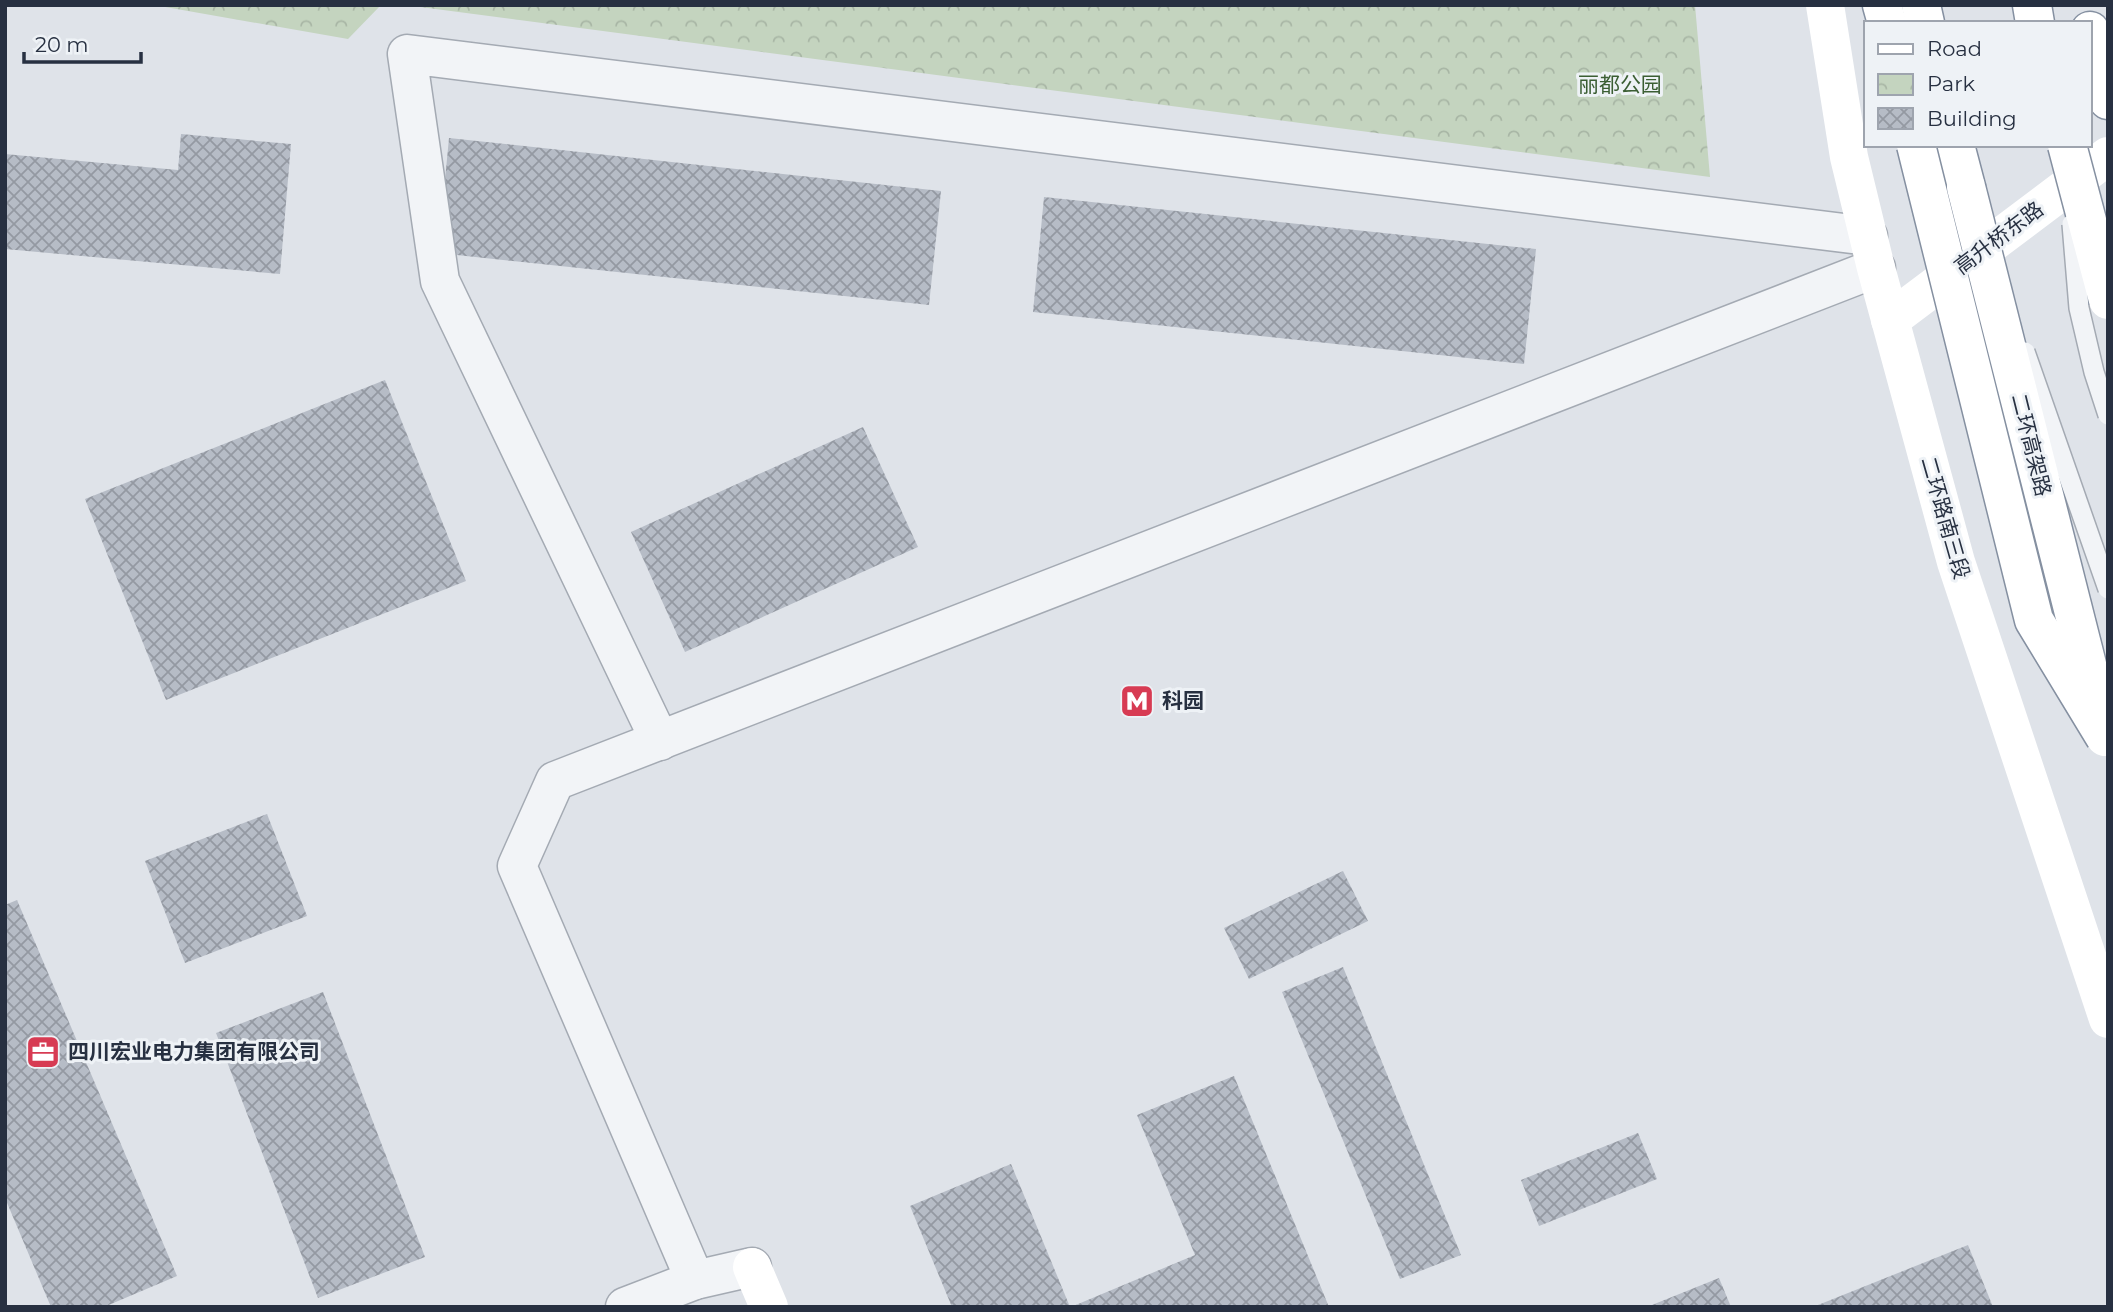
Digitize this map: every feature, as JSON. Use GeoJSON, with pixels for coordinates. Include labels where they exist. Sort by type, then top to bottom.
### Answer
{"type":"FeatureCollection","features":[{"type":"Feature","properties":{"kind":"main road","name":"二环路南三段"},"geometry":{"type":"LineString","coordinates":[[1825,5],[1849,157],[1956,562],[2108,1019]]}},
{"type":"Feature","properties":{"kind":"main road"},"geometry":{"type":"LineString","coordinates":[[2092,39],[2108,100]]}},
{"type":"Feature","properties":{"kind":"main road"},"geometry":{"type":"LineString","coordinates":[[1916,147],[2034,621],[2106,741]]}},
{"type":"Feature","properties":{"kind":"main road","name":"二环高架路"},"geometry":{"type":"LineString","coordinates":[[1956,147],[2106,741]]}},
{"type":"Feature","properties":{"kind":"main road"},"geometry":{"type":"LineString","coordinates":[[2067,147],[2108,300]]}},
{"type":"Feature","properties":{"kind":"main road","name":"高升桥东路"},"geometry":{"type":"LineString","coordinates":[[1890,320],[2108,156]]}},
{"type":"Feature","properties":{"kind":"main road"},"geometry":{"type":"LineString","coordinates":[[752,1267],[769,1307]]}},
{"type":"Feature","properties":{"kind":"street"},"geometry":{"type":"LineString","coordinates":[[660,741],[440,281],[407,54],[1872,252]]}},
{"type":"Feature","properties":{"kind":"street"},"geometry":{"type":"LineString","coordinates":[[695,1280],[517,866],[555,781],[1872,252]]}},
{"type":"Feature","properties":{"kind":"street"},"geometry":{"type":"LineString","coordinates":[[625,1307],[695,1280],[752,1267]]}},
{"type":"Feature","properties":{"kind":"lane"},"geometry":{"type":"LineString","coordinates":[[2066,147],[2079,308],[2094,372],[2108,415]]}},
{"type":"Feature","properties":{"kind":"lane"},"geometry":{"type":"LineString","coordinates":[[1966,187],[2108,589]]}},
{"type":"Feature","properties":{"kind":"green space"},"geometry":{"type":"Polygon","coordinates":[[[154,5],[381,5],[348,39],[154,5]]]}},
{"type":"Feature","properties":{"kind":"green space","name":"丽都公园"},"geometry":{"type":"Polygon","coordinates":[[[405,5],[1695,5],[1710,177],[405,5]]]}},
{"type":"Feature","properties":{"kind":"building"},"geometry":{"type":"Polygon","coordinates":[[[181,134],[291,144],[280,274],[5,249],[5,154],[178,170],[181,134]]]}},
{"type":"Feature","properties":{"kind":"building"},"geometry":{"type":"Polygon","coordinates":[[[449,138],[941,191],[929,305],[438,253],[449,138]]]}},
{"type":"Feature","properties":{"kind":"building"},"geometry":{"type":"Polygon","coordinates":[[[1044,197],[1536,249],[1524,364],[1033,312],[1044,197]]]}},
{"type":"Feature","properties":{"kind":"building"},"geometry":{"type":"Polygon","coordinates":[[[385,380],[466,581],[166,700],[85,499],[385,380]]]}},
{"type":"Feature","properties":{"kind":"building"},"geometry":{"type":"Polygon","coordinates":[[[863,427],[918,547],[685,652],[631,532],[863,427]]]}},
{"type":"Feature","properties":{"kind":"building"},"geometry":{"type":"Polygon","coordinates":[[[267,814],[307,916],[185,963],[145,861],[267,814]]]}},
{"type":"Feature","properties":{"kind":"building"},"geometry":{"type":"Polygon","coordinates":[[[1343,871],[1368,921],[1249,979],[1224,928],[1343,871]]]}},
{"type":"Feature","properties":{"kind":"building","name":"四川宏业电力集团有限公司"},"geometry":{"type":"Polygon","coordinates":[[[17,900],[177,1276],[104,1307],[51,1307],[5,1198],[5,905],[17,900]]]}},
{"type":"Feature","properties":{"kind":"building"},"geometry":{"type":"Polygon","coordinates":[[[1343,967],[1461,1255],[1400,1279],[1282,992],[1343,967]]]}},
{"type":"Feature","properties":{"kind":"building"},"geometry":{"type":"Polygon","coordinates":[[[323,992],[425,1257],[318,1298],[216,1033],[323,992]]]}},
{"type":"Feature","properties":{"kind":"building"},"geometry":{"type":"Polygon","coordinates":[[[1234,1076],[1329,1307],[1071,1307],[1195,1255],[1137,1115],[1234,1076]]]}},
{"type":"Feature","properties":{"kind":"building"},"geometry":{"type":"Polygon","coordinates":[[[1638,1133],[1657,1179],[1539,1226],[1521,1180],[1638,1133]]]}},
{"type":"Feature","properties":{"kind":"building"},"geometry":{"type":"Polygon","coordinates":[[[1011,1164],[1070,1307],[952,1307],[910,1206],[1011,1164]]]}},
{"type":"Feature","properties":{"kind":"building"},"geometry":{"type":"Polygon","coordinates":[[[1968,1245],[1993,1307],[1813,1307],[1968,1245]]]}},
{"type":"Feature","properties":{"kind":"building"},"geometry":{"type":"Polygon","coordinates":[[[1719,1278],[1731,1307],[1647,1307],[1719,1278]]]}},
{"type":"Feature","properties":{"kind":"place","name":"科园"},"geometry":{"type":"Point","coordinates":[1137,701]}},
{"type":"Feature","properties":{"kind":"place","name":"四川宏业电力集团有限公司"},"geometry":{"type":"Point","coordinates":[43,1052]}}]}
